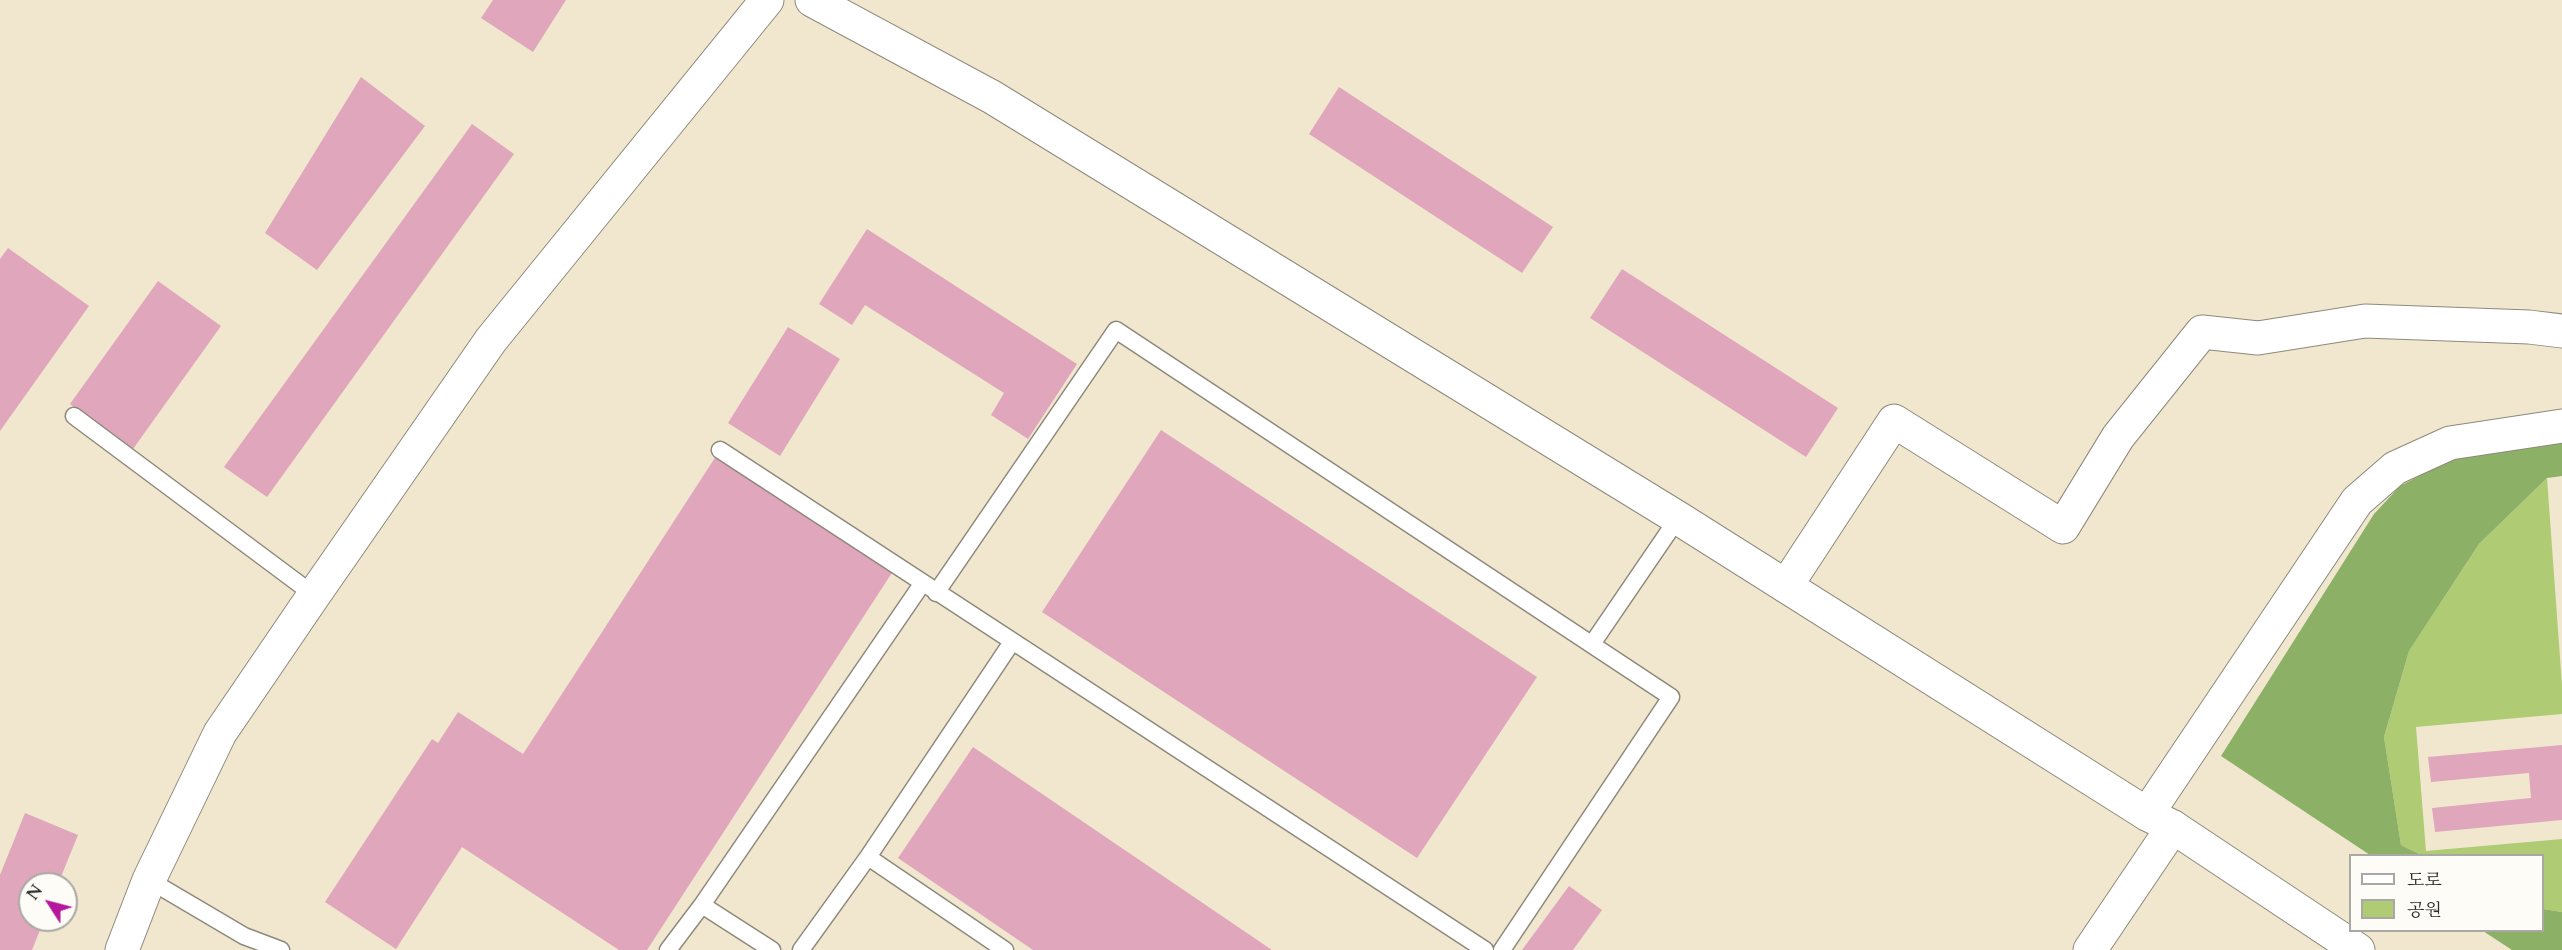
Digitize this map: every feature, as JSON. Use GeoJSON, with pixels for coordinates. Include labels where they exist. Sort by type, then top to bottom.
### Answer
{"type":"FeatureCollection","features":[{"type":"Feature","properties":{"kind":"street"},"geometry":{"type":"LineString","coordinates":[[122,950],[149,880],[220,732],[490,340],[767,0]]}},
{"type":"Feature","properties":{"kind":"street"},"geometry":{"type":"LineString","coordinates":[[812,0],[992,97],[1678,518],[2160,820],[2358,950]]}},
{"type":"Feature","properties":{"kind":"street"},"geometry":{"type":"LineString","coordinates":[[1786,586],[1894,421],[2063,527],[2118,437],[2202,332],[2258,338],[2365,321],[2529,327],[2562,331]]}},
{"type":"Feature","properties":{"kind":"street"},"geometry":{"type":"LineString","coordinates":[[2090,950],[2160,820],[2357,501],[2395,468],[2450,443],[2562,426]]}},
{"type":"Feature","properties":{"kind":"lane"},"geometry":{"type":"LineString","coordinates":[[668,950],[1116,330],[1671,697],[1502,950]]}},
{"type":"Feature","properties":{"kind":"lane"},"geometry":{"type":"LineString","coordinates":[[74,416],[314,595]]}},
{"type":"Feature","properties":{"kind":"lane"},"geometry":{"type":"LineString","coordinates":[[720,450],[1485,950]]}},
{"type":"Feature","properties":{"kind":"lane"},"geometry":{"type":"LineString","coordinates":[[1592,644],[1678,518]]}},
{"type":"Feature","properties":{"kind":"lane"},"geometry":{"type":"LineString","coordinates":[[801,950],[868,857],[1012,642]]}},
{"type":"Feature","properties":{"kind":"lane"},"geometry":{"type":"LineString","coordinates":[[868,857],[1005,950]]}},
{"type":"Feature","properties":{"kind":"lane"},"geometry":{"type":"LineString","coordinates":[[149,880],[244,936],[280,950]]}},
{"type":"Feature","properties":{"kind":"lane"},"geometry":{"type":"LineString","coordinates":[[702,905],[772,950]]}},
{"type":"Feature","properties":{"kind":"green space"},"geometry":{"type":"Polygon","coordinates":[[[2562,441],[2562,476],[2547,478],[2479,544],[2409,651],[2384,737],[2401,845],[2419,854],[2368,854],[2221,756],[2374,514],[2400,486],[2455,457],[2562,441]]]}},
{"type":"Feature","properties":{"kind":"green space"},"geometry":{"type":"Polygon","coordinates":[[[2547,478],[2562,685],[2562,714],[2416,727],[2426,851],[2562,839],[2562,912],[2544,909],[2544,854],[2419,854],[2401,845],[2384,737],[2409,651],[2479,544],[2547,478]]]}},
{"type":"Feature","properties":{"kind":"green space"},"geometry":{"type":"Polygon","coordinates":[[[2544,909],[2562,912],[2562,950],[2512,950],[2485,932],[2544,932],[2544,909]]]}},
{"type":"Feature","properties":{"kind":"building"},"geometry":{"type":"Polygon","coordinates":[[[493,0],[566,0],[533,52],[481,18],[493,0]]]}},
{"type":"Feature","properties":{"kind":"building"},"geometry":{"type":"Polygon","coordinates":[[[361,77],[425,126],[317,270],[265,233],[361,77]]]}},
{"type":"Feature","properties":{"kind":"building"},"geometry":{"type":"Polygon","coordinates":[[[1339,87],[1553,227],[1522,273],[1309,134],[1339,87]]]}},
{"type":"Feature","properties":{"kind":"building"},"geometry":{"type":"Polygon","coordinates":[[[472,124],[514,154],[267,497],[224,467],[472,124]]]}},
{"type":"Feature","properties":{"kind":"building"},"geometry":{"type":"Polygon","coordinates":[[[867,229],[1077,364],[1028,439],[991,415],[1004,393],[865,305],[852,325],[819,304],[867,229]]]}},
{"type":"Feature","properties":{"kind":"building"},"geometry":{"type":"Polygon","coordinates":[[[8,248],[89,306],[0,431],[0,259],[8,248]]]}},
{"type":"Feature","properties":{"kind":"building"},"geometry":{"type":"Polygon","coordinates":[[[1622,269],[1838,408],[1806,457],[1590,318],[1622,269]]]}},
{"type":"Feature","properties":{"kind":"building"},"geometry":{"type":"Polygon","coordinates":[[[158,281],[221,326],[133,449],[70,404],[158,281]]]}},
{"type":"Feature","properties":{"kind":"building"},"geometry":{"type":"Polygon","coordinates":[[[788,327],[840,359],[780,456],[728,423],[788,327]]]}},
{"type":"Feature","properties":{"kind":"building"},"geometry":{"type":"Polygon","coordinates":[[[1161,430],[1537,677],[1417,858],[1042,612],[1161,430]]]}},
{"type":"Feature","properties":{"kind":"building"},"geometry":{"type":"Polygon","coordinates":[[[720,450],[897,565],[647,950],[619,950],[462,847],[396,949],[325,902],[432,739],[438,743],[458,712],[523,754],[720,450]]]}},
{"type":"Feature","properties":{"kind":"building"},"geometry":{"type":"Polygon","coordinates":[[[2562,745],[2562,820],[2435,832],[2432,808],[2531,798],[2529,773],[2431,782],[2428,757],[2562,745]]]}},
{"type":"Feature","properties":{"kind":"building"},"geometry":{"type":"Polygon","coordinates":[[[973,747],[1272,950],[1033,950],[898,858],[973,747]]]}},
{"type":"Feature","properties":{"kind":"building"},"geometry":{"type":"Polygon","coordinates":[[[25,813],[78,835],[63,872],[18,872],[18,932],[39,932],[32,950],[0,950],[0,875],[25,813]]]}},
{"type":"Feature","properties":{"kind":"building"},"geometry":{"type":"Polygon","coordinates":[[[1569,886],[1602,910],[1573,950],[1522,950],[1569,886]]]}}]}
